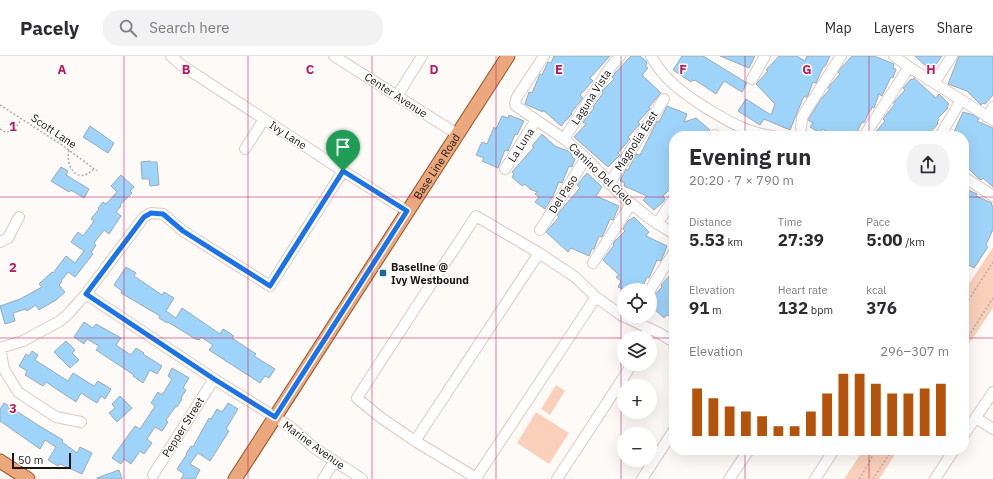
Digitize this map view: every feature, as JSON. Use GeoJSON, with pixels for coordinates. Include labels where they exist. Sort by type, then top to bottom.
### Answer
{"type":"FeatureCollection","features":[{"type":"Feature","properties":{"kind":"main road","name":"Base Line Road"},"geometry":{"type":"LineString","coordinates":[[235,479],[508,56]]}},
{"type":"Feature","properties":{"kind":"main road"},"geometry":{"type":"LineString","coordinates":[[0,461],[28,479]]}},
{"type":"Feature","properties":{"kind":"street","name":"Ivy Lane"},"geometry":{"type":"LineString","coordinates":[[171,56],[180,64],[343,171],[407,211]]}},
{"type":"Feature","properties":{"kind":"street","name":"Center Avenue"},"geometry":{"type":"LineString","coordinates":[[334,56],[457,134]]}},
{"type":"Feature","properties":{"kind":"street"},"geometry":{"type":"LineString","coordinates":[[397,96],[422,56]]}},
{"type":"Feature","properties":{"kind":"street","name":"Camino Del Cielo"},"geometry":{"type":"LineString","coordinates":[[544,56],[517,97],[515,103],[516,106],[564,139],[586,158],[609,184],[631,204],[657,224],[669,231]]}},
{"type":"Feature","properties":{"kind":"street","name":"Laguna Vista"},"geometry":{"type":"LineString","coordinates":[[564,139],[609,68],[620,56]]}},
{"type":"Feature","properties":{"kind":"street"},"geometry":{"type":"LineString","coordinates":[[650,56],[671,83],[726,120],[750,131]]}},
{"type":"Feature","properties":{"kind":"street"},"geometry":{"type":"LineString","coordinates":[[752,79],[765,56]]}},
{"type":"Feature","properties":{"kind":"street"},"geometry":{"type":"LineString","coordinates":[[801,128],[802,118],[805,112],[841,56]]}},
{"type":"Feature","properties":{"kind":"street"},"geometry":{"type":"LineString","coordinates":[[894,56],[990,118],[993,107]]}},
{"type":"Feature","properties":{"kind":"street"},"geometry":{"type":"LineString","coordinates":[[934,83],[952,56]]}},
{"type":"Feature","properties":{"kind":"street"},"geometry":{"type":"LineString","coordinates":[[867,131],[909,67]]}},
{"type":"Feature","properties":{"kind":"street","name":"Magnolia East"},"geometry":{"type":"LineString","coordinates":[[609,184],[664,99]]}},
{"type":"Feature","properties":{"kind":"street"},"geometry":{"type":"LineString","coordinates":[[943,131],[961,100]]}},
{"type":"Feature","properties":{"kind":"street"},"geometry":{"type":"LineString","coordinates":[[245,149],[264,119]]}},
{"type":"Feature","properties":{"kind":"street","name":"La Luna"},"geometry":{"type":"LineString","coordinates":[[505,169],[536,120]]}},
{"type":"Feature","properties":{"kind":"street","name":"Del Paso"},"geometry":{"type":"LineString","coordinates":[[540,230],[586,158]]}},
{"type":"Feature","properties":{"kind":"street"},"geometry":{"type":"LineString","coordinates":[[81,422],[56,417],[18,392],[4,369],[0,348],[23,341],[60,320],[69,313],[86,294],[144,217],[151,213],[163,214],[183,231],[270,286],[343,171]]}},
{"type":"Feature","properties":{"kind":"street"},"geometry":{"type":"LineString","coordinates":[[969,180],[993,196]]}},
{"type":"Feature","properties":{"kind":"street"},"geometry":{"type":"LineString","coordinates":[[593,263],[631,204]]}},
{"type":"Feature","properties":{"kind":"street"},"geometry":{"type":"LineString","coordinates":[[657,224],[669,206]]}},
{"type":"Feature","properties":{"kind":"street"},"geometry":{"type":"LineString","coordinates":[[596,297],[477,479],[380,417],[357,398],[476,216],[539,253],[575,277],[596,297],[621,315],[669,339]]}},
{"type":"Feature","properties":{"kind":"street"},"geometry":{"type":"LineString","coordinates":[[0,242],[8,238],[19,217]]}},
{"type":"Feature","properties":{"kind":"street"},"geometry":{"type":"LineString","coordinates":[[416,441],[539,253]]}},
{"type":"Feature","properties":{"kind":"street"},"geometry":{"type":"LineString","coordinates":[[654,283],[669,260]]}},
{"type":"Feature","properties":{"kind":"street","name":"Marine Avenue"},"geometry":{"type":"LineString","coordinates":[[86,294],[214,379],[275,417],[334,462],[362,479]]}},
{"type":"Feature","properties":{"kind":"street"},"geometry":{"type":"LineString","coordinates":[[556,479],[628,371]]}},
{"type":"Feature","properties":{"kind":"street","name":"Pepper Street"},"geometry":{"type":"LineString","coordinates":[[153,475],[214,379]]}},
{"type":"Feature","properties":{"kind":"street"},"geometry":{"type":"LineString","coordinates":[[969,428],[993,392]]}},
{"type":"Feature","properties":{"kind":"street"},"geometry":{"type":"LineString","coordinates":[[976,418],[993,429]]}},
{"type":"Feature","properties":{"kind":"street"},"geometry":{"type":"LineString","coordinates":[[642,479],[669,438]]}},
{"type":"Feature","properties":{"kind":"street"},"geometry":{"type":"LineString","coordinates":[[730,479],[746,455]]}},
{"type":"Feature","properties":{"kind":"street"},"geometry":{"type":"LineString","coordinates":[[815,479],[831,455]]}},
{"type":"Feature","properties":{"kind":"street"},"geometry":{"type":"LineString","coordinates":[[935,479],[951,455]]}},
{"type":"Feature","properties":{"kind":"street"},"geometry":{"type":"LineString","coordinates":[[323,479],[334,462]]}},
{"type":"Feature","properties":{"kind":"path","name":"Scott Lane"},"geometry":{"type":"LineString","coordinates":[[0,106],[69,150],[97,172]]}},
{"type":"Feature","properties":{"kind":"path"},"geometry":{"type":"LineString","coordinates":[[0,129],[6,132],[13,131],[22,120]]}},
{"type":"Feature","properties":{"kind":"path"},"geometry":{"type":"LineString","coordinates":[[69,150],[68,164],[75,173],[85,176],[94,169]]}},
{"type":"Feature","properties":{"kind":"path"},"geometry":{"type":"LineString","coordinates":[[969,299],[993,262]]}},
{"type":"Feature","properties":{"kind":"path"},"geometry":{"type":"LineString","coordinates":[[969,335],[993,298]]}},
{"type":"Feature","properties":{"kind":"path"},"geometry":{"type":"LineString","coordinates":[[859,479],[873,455]]}},
{"type":"Feature","properties":{"kind":"path"},"geometry":{"type":"LineString","coordinates":[[873,479],[889,455]]}},
{"type":"Feature","properties":{"kind":"shaded area"},"geometry":{"type":"Polygon","coordinates":[[[993,247],[993,308],[969,344],[969,284],[993,247]]]}},
{"type":"Feature","properties":{"kind":"shaded area"},"geometry":{"type":"Polygon","coordinates":[[[556,385],[565,391],[550,415],[541,409],[556,385]]]}},
{"type":"Feature","properties":{"kind":"shaded area"},"geometry":{"type":"Polygon","coordinates":[[[536,412],[569,433],[549,464],[517,443],[536,412]]]}},
{"type":"Feature","properties":{"kind":"shaded area"},"geometry":{"type":"Polygon","coordinates":[[[860,455],[895,455],[879,479],[844,479],[860,455]]]}},
{"type":"Feature","properties":{"kind":"building"},"geometry":{"type":"Polygon","coordinates":[[[554,56],[610,56],[590,78],[593,81],[580,95],[583,98],[571,113],[572,114],[561,126],[543,110],[543,112],[525,104],[529,92],[532,93],[540,74],[542,75],[548,62],[551,63],[554,56]]]}},
{"type":"Feature","properties":{"kind":"building"},"geometry":{"type":"Polygon","coordinates":[[[631,56],[640,56],[646,61],[647,64],[645,66],[648,68],[642,75],[661,93],[649,107],[650,109],[638,122],[640,124],[628,137],[630,139],[618,153],[620,155],[608,167],[574,137],[586,124],[583,122],[594,108],[593,107],[603,93],[602,91],[614,79],[612,77],[614,74],[631,56]]]}},
{"type":"Feature","properties":{"kind":"building"},"geometry":{"type":"Polygon","coordinates":[[[682,56],[703,56],[747,83],[742,92],[724,81],[716,94],[695,80],[692,80],[691,82],[673,70],[682,56]]]}},
{"type":"Feature","properties":{"kind":"building"},"geometry":{"type":"Polygon","coordinates":[[[720,56],[755,56],[749,68],[720,56]]]}},
{"type":"Feature","properties":{"kind":"building"},"geometry":{"type":"Polygon","coordinates":[[[779,56],[797,56],[805,61],[807,56],[830,56],[816,83],[813,82],[807,98],[804,96],[790,130],[764,119],[760,125],[738,111],[746,99],[771,115],[775,104],[756,84],[779,56]]]}},
{"type":"Feature","properties":{"kind":"building"},"geometry":{"type":"Polygon","coordinates":[[[852,56],[874,56],[894,64],[893,68],[896,69],[893,78],[891,77],[882,96],[879,94],[874,108],[872,107],[864,123],[862,122],[858,131],[826,131],[822,129],[821,131],[817,131],[810,127],[813,123],[808,120],[821,99],[830,89],[828,88],[840,74],[838,72],[852,56]]]}},
{"type":"Feature","properties":{"kind":"building"},"geometry":{"type":"Polygon","coordinates":[[[915,56],[942,56],[931,71],[915,56]]]}},
{"type":"Feature","properties":{"kind":"building"},"geometry":{"type":"Polygon","coordinates":[[[959,56],[993,56],[993,95],[985,104],[983,103],[981,105],[967,91],[948,84],[959,56]]]}},
{"type":"Feature","properties":{"kind":"building"},"geometry":{"type":"Polygon","coordinates":[[[914,78],[936,98],[939,94],[949,104],[947,107],[948,108],[938,118],[938,124],[932,131],[876,131],[885,121],[883,119],[894,105],[894,102],[905,90],[903,88],[911,79],[912,80],[914,78]]]}},
{"type":"Feature","properties":{"kind":"building"},"geometry":{"type":"Polygon","coordinates":[[[667,106],[687,114],[684,122],[696,118],[710,130],[669,131],[669,190],[663,196],[665,199],[663,202],[654,210],[643,200],[647,196],[624,186],[625,183],[620,181],[626,169],[628,170],[636,154],[640,155],[657,121],[659,122],[667,106]]]}},
{"type":"Feature","properties":{"kind":"building"},"geometry":{"type":"Polygon","coordinates":[[[963,112],[974,115],[979,119],[977,121],[993,128],[993,187],[983,178],[981,180],[979,179],[969,169],[969,131],[954,131],[963,112]]]}},
{"type":"Feature","properties":{"kind":"building"},"geometry":{"type":"Polygon","coordinates":[[[509,115],[524,121],[517,135],[515,134],[508,151],[505,150],[498,168],[482,161],[484,158],[476,155],[482,142],[487,144],[494,127],[496,129],[502,116],[508,118],[509,115]]]}},
{"type":"Feature","properties":{"kind":"building"},"geometry":{"type":"Polygon","coordinates":[[[90,126],[114,143],[108,153],[83,137],[90,126]]]}},
{"type":"Feature","properties":{"kind":"building"},"geometry":{"type":"Polygon","coordinates":[[[542,134],[555,146],[570,152],[575,159],[572,167],[569,166],[562,183],[559,182],[545,209],[535,202],[539,197],[535,194],[537,192],[530,189],[525,184],[522,186],[512,177],[514,174],[512,172],[534,147],[532,146],[542,134]]]}},
{"type":"Feature","properties":{"kind":"building"},"geometry":{"type":"Polygon","coordinates":[[[141,162],[157,162],[159,185],[150,186],[149,179],[142,179],[141,162]]]}},
{"type":"Feature","properties":{"kind":"building"},"geometry":{"type":"Polygon","coordinates":[[[61,167],[68,171],[66,175],[89,189],[84,198],[71,190],[69,192],[51,181],[61,167]]]}},
{"type":"Feature","properties":{"kind":"building"},"geometry":{"type":"Polygon","coordinates":[[[587,173],[602,187],[596,196],[619,206],[613,220],[610,219],[602,237],[599,236],[594,249],[592,249],[589,256],[571,248],[568,252],[546,232],[559,217],[557,215],[560,211],[580,188],[577,185],[587,173]]]}},
{"type":"Feature","properties":{"kind":"building"},"geometry":{"type":"Polygon","coordinates":[[[121,175],[134,187],[130,191],[132,193],[120,205],[121,206],[116,212],[121,216],[109,234],[104,230],[94,243],[96,245],[91,253],[93,254],[75,277],[68,272],[61,281],[62,282],[59,285],[65,292],[56,300],[39,310],[36,305],[27,311],[26,309],[13,313],[15,321],[5,324],[0,306],[20,299],[42,287],[39,284],[52,272],[53,273],[66,256],[75,263],[84,251],[71,242],[78,232],[83,236],[94,221],[91,219],[99,209],[98,208],[103,202],[106,204],[117,192],[111,186],[121,175]]]}},
{"type":"Feature","properties":{"kind":"building"},"geometry":{"type":"Polygon","coordinates":[[[969,190],[977,194],[976,196],[992,203],[991,205],[993,206],[993,229],[986,245],[988,247],[974,268],[969,265],[969,190]]]}},
{"type":"Feature","properties":{"kind":"building"},"geometry":{"type":"Polygon","coordinates":[[[634,217],[649,232],[646,236],[667,246],[661,261],[657,260],[649,278],[647,277],[644,283],[620,283],[621,281],[616,277],[619,275],[603,260],[614,245],[614,242],[625,231],[623,229],[628,221],[634,217]]]}},
{"type":"Feature","properties":{"kind":"building"},"geometry":{"type":"Polygon","coordinates":[[[126,267],[136,273],[134,276],[162,295],[164,292],[174,298],[166,311],[176,318],[182,308],[220,334],[223,329],[234,336],[232,338],[256,354],[254,356],[275,369],[269,378],[265,376],[260,383],[209,350],[213,345],[201,337],[197,340],[168,322],[167,323],[159,318],[160,316],[121,293],[122,291],[114,285],[126,267]]]}},
{"type":"Feature","properties":{"kind":"building"},"geometry":{"type":"Polygon","coordinates":[[[669,276],[669,316],[667,315],[664,318],[657,312],[657,292],[662,287],[661,285],[669,276]]]}},
{"type":"Feature","properties":{"kind":"building"},"geometry":{"type":"Polygon","coordinates":[[[84,322],[93,328],[96,324],[121,338],[116,345],[131,355],[136,348],[144,353],[143,354],[162,366],[157,374],[150,370],[143,383],[133,376],[134,375],[96,350],[99,346],[87,339],[84,344],[74,337],[84,322]]]}},
{"type":"Feature","properties":{"kind":"building"},"geometry":{"type":"Polygon","coordinates":[[[66,341],[75,350],[72,353],[79,360],[70,368],[54,352],[66,341]]]}},
{"type":"Feature","properties":{"kind":"building"},"geometry":{"type":"Polygon","coordinates":[[[32,351],[38,355],[35,360],[68,381],[73,373],[94,386],[98,381],[111,389],[105,399],[101,396],[97,403],[81,393],[76,402],[46,382],[43,386],[25,375],[27,371],[19,366],[26,354],[29,356],[32,351]]]}},
{"type":"Feature","properties":{"kind":"building"},"geometry":{"type":"Polygon","coordinates":[[[172,368],[189,378],[183,388],[186,390],[181,398],[182,399],[166,420],[168,422],[162,431],[155,427],[147,439],[152,443],[144,454],[140,451],[131,464],[124,459],[121,464],[112,458],[135,426],[140,429],[155,406],[151,403],[158,392],[162,395],[172,379],[168,376],[172,368]]]}},
{"type":"Feature","properties":{"kind":"building"},"geometry":{"type":"Polygon","coordinates":[[[120,396],[132,408],[117,422],[109,413],[115,408],[112,404],[120,396]]]}},
{"type":"Feature","properties":{"kind":"building"},"geometry":{"type":"Polygon","coordinates":[[[4,403],[63,440],[62,442],[77,453],[80,447],[92,453],[82,474],[60,464],[58,466],[48,460],[56,447],[45,440],[40,449],[0,421],[0,409],[4,403]]]}},
{"type":"Feature","properties":{"kind":"building"},"geometry":{"type":"Polygon","coordinates":[[[228,403],[238,409],[226,429],[229,431],[210,461],[198,453],[190,464],[200,470],[195,479],[181,479],[184,474],[177,469],[186,454],[191,446],[193,447],[209,418],[211,419],[217,409],[222,412],[228,403]]]}},
{"type":"Feature","properties":{"kind":"building"},"geometry":{"type":"Polygon","coordinates":[[[119,470],[122,479],[97,479],[97,478],[119,470]]]}},
{"type":"Feature","properties":{"kind":"place","name":"Baseline @ Ivy Westbound"},"geometry":{"type":"Point","coordinates":[383,273]}},
{"type":"Feature","properties":{"kind":"route"},"geometry":{"type":"LineString","coordinates":[[343,171],[407,211],[275,417],[214,379],[86,294],[144,217],[151,213],[163,214],[183,231],[270,286],[343,171]]}}]}
